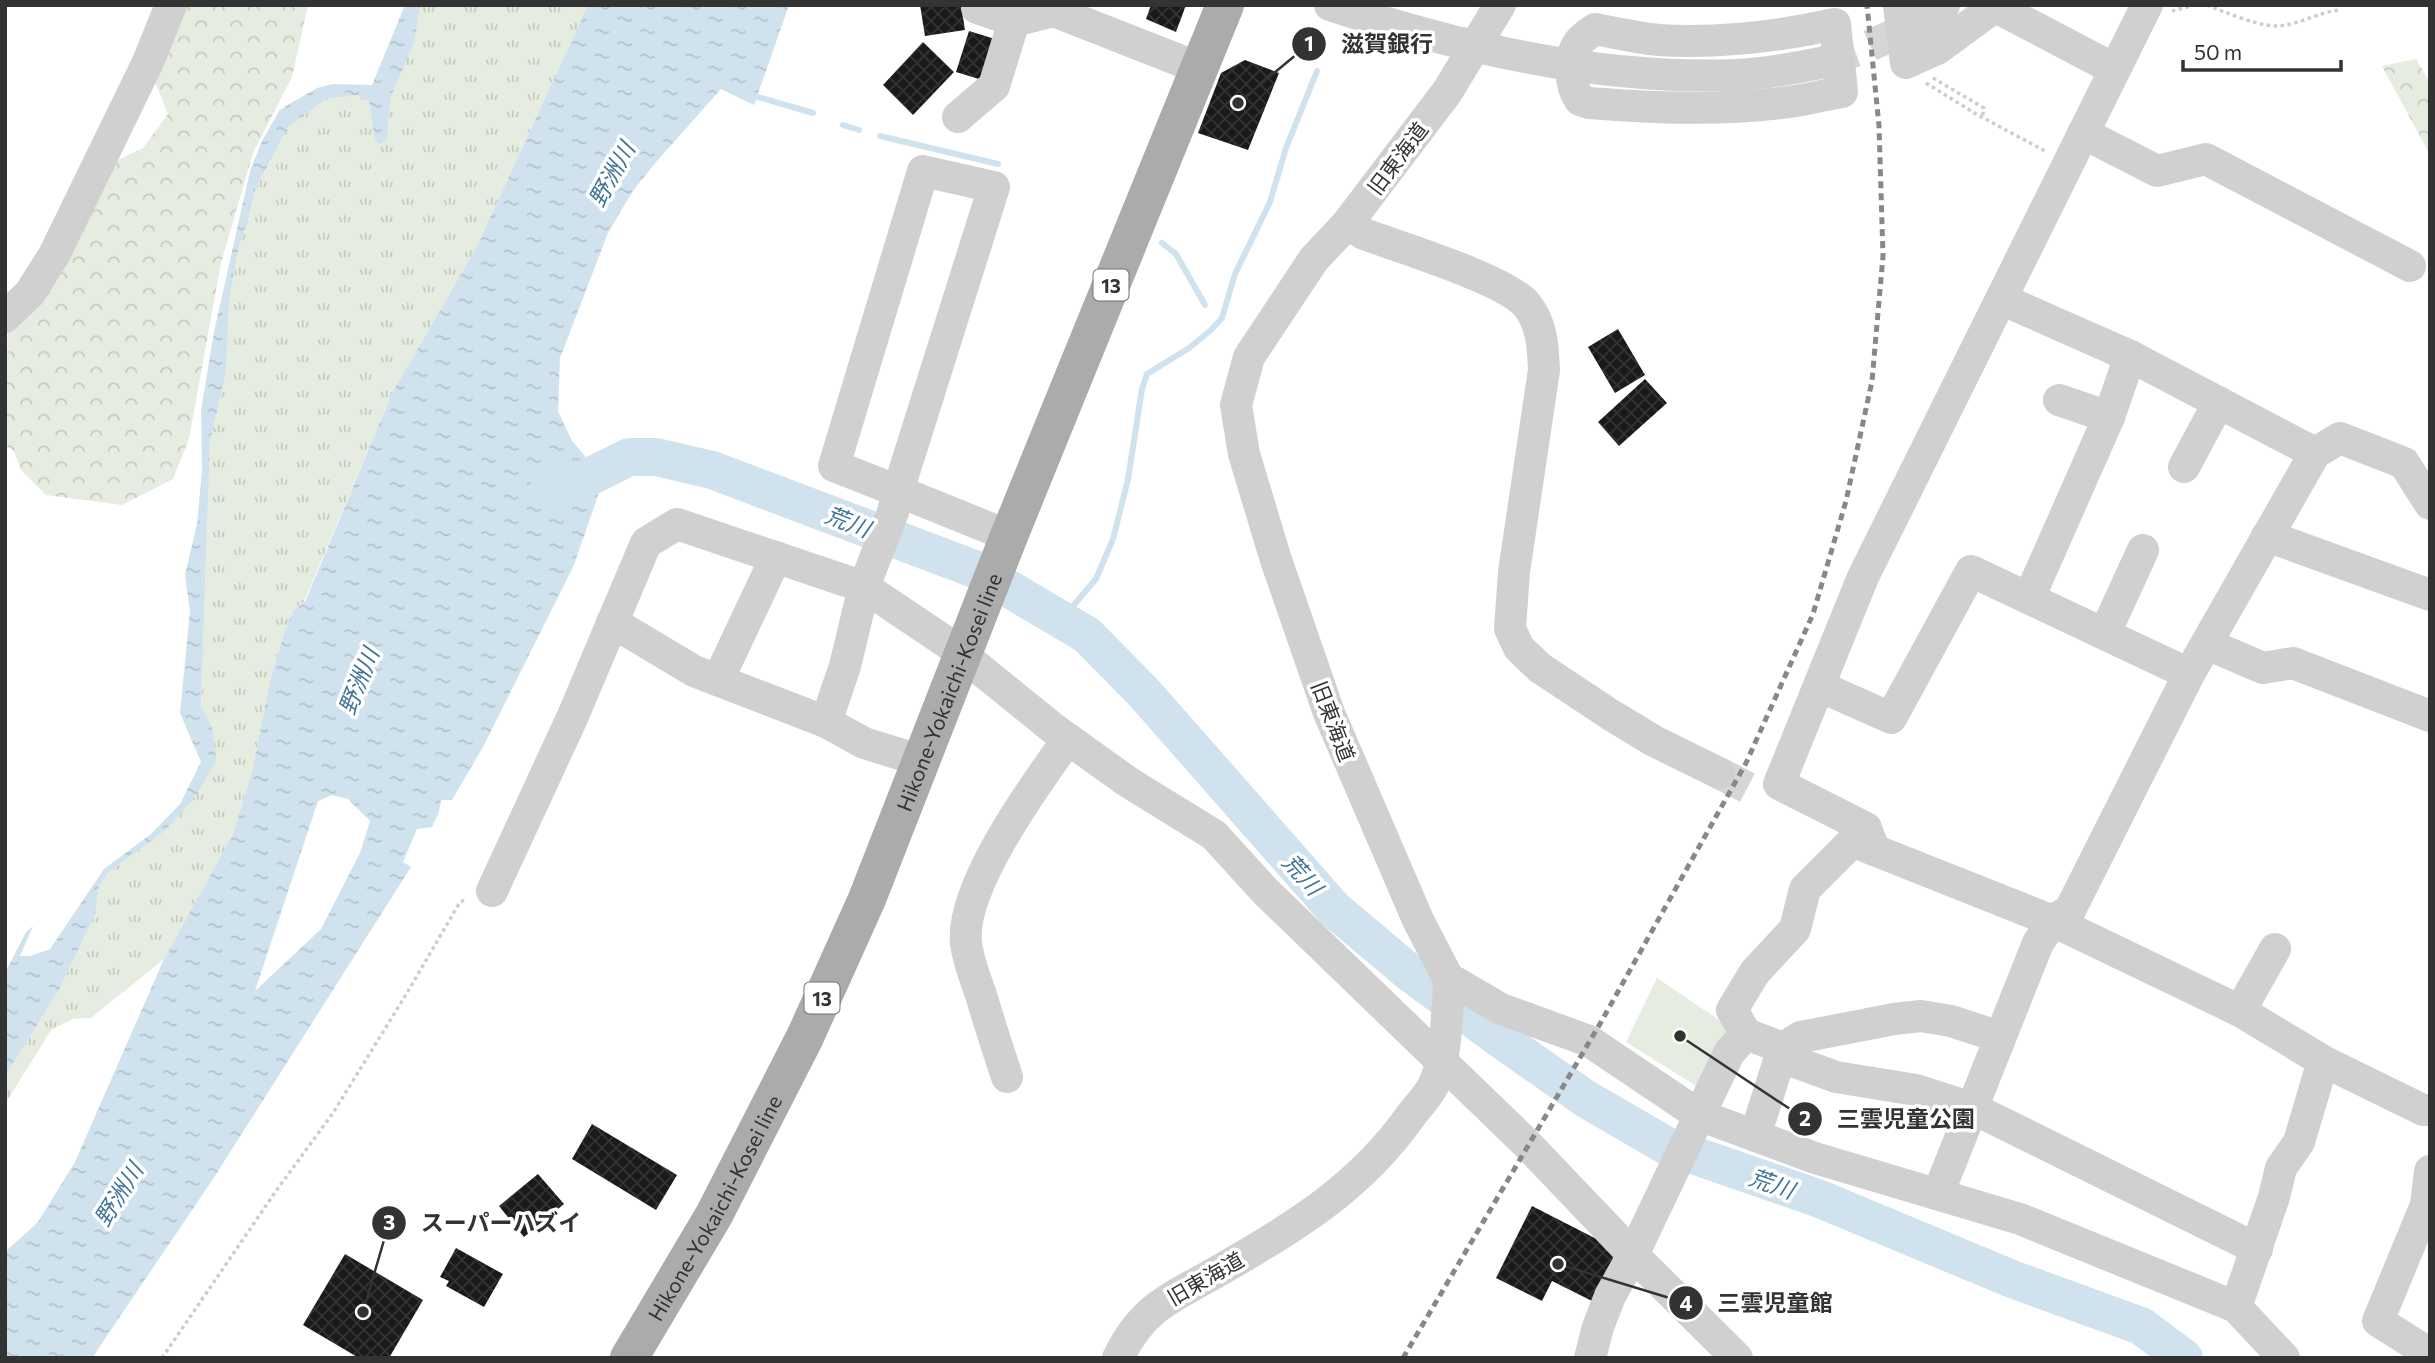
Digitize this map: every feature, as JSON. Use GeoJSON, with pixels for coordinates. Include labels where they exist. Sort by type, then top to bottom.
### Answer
{"type":"FeatureCollection","features":[{"type":"Feature","properties":{"kind":"main road","name":"Hikone-Yokaichi-Kosei line"},"geometry":{"type":"LineString","coordinates":[[629,1358],[714,1215],[805,1037],[867,899],[1004,551],[1225,5]]}},
{"type":"Feature","properties":{"kind":"street"},"geometry":{"type":"LineString","coordinates":[[5,317],[30,293],[54,255],[148,62],[171,5]]}},
{"type":"Feature","properties":{"kind":"street"},"geometry":{"type":"LineString","coordinates":[[1330,5],[1474,47],[1572,64],[1647,73],[1727,75],[1783,70],[1825,62]]}},
{"type":"Feature","properties":{"kind":"street","name":"旧東海道"},"geometry":{"type":"LineString","coordinates":[[1118,1358],[1136,1326],[1156,1306],[1294,1227],[1339,1193],[1369,1166],[1401,1130],[1433,1084],[1441,1055],[1448,978],[1418,920],[1329,713],[1276,560],[1248,467],[1236,405],[1249,357],[1314,259],[1347,224],[1447,92],[1500,5]]}},
{"type":"Feature","properties":{"kind":"street"},"geometry":{"type":"LineString","coordinates":[[1944,5],[1907,15],[1906,63],[1937,49],[1997,6],[2114,69]]}},
{"type":"Feature","properties":{"kind":"street"},"geometry":{"type":"LineString","coordinates":[[2147,5],[1863,577],[1779,784],[1866,828],[1863,846],[1805,889],[1795,929],[1755,972],[1732,1010],[1746,1034],[1783,1048],[1796,1062],[1836,1077],[1916,1090],[1972,1108],[2257,1249]]}},
{"type":"Feature","properties":{"kind":"street"},"geometry":{"type":"LineString","coordinates":[[977,8],[1014,21],[1054,11],[1107,18],[1199,68]]}},
{"type":"Feature","properties":{"kind":"street"},"geometry":{"type":"LineString","coordinates":[[958,117],[994,86],[1014,21]]}},
{"type":"Feature","properties":{"kind":"street"},"geometry":{"type":"LineString","coordinates":[[1835,24],[1842,92],[1788,102],[1714,108],[1660,108],[1589,103],[1580,100],[1575,94],[1572,64],[1580,41],[1595,29],[1657,40],[1707,42],[1752,40],[1835,24]]}},
{"type":"Feature","properties":{"kind":"street"},"geometry":{"type":"LineString","coordinates":[[2083,132],[2157,171],[2206,159],[2410,267]]}},
{"type":"Feature","properties":{"kind":"street"},"geometry":{"type":"LineString","coordinates":[[826,722],[845,666],[865,583],[896,501],[994,187],[923,171],[834,466],[896,501],[1004,551]]}},
{"type":"Feature","properties":{"kind":"street"},"geometry":{"type":"LineString","coordinates":[[1347,224],[1364,234],[1488,280],[1513,292],[1526,304],[1543,341],[1544,370],[1514,572],[1510,629],[1518,648],[1540,668],[1622,722],[1719,773]]}},
{"type":"Feature","properties":{"kind":"street"},"geometry":{"type":"LineString","coordinates":[[2001,299],[2130,356],[2315,453]]}},
{"type":"Feature","properties":{"kind":"street"},"geometry":{"type":"LineString","coordinates":[[2029,598],[2109,417],[2130,356]]}},
{"type":"Feature","properties":{"kind":"street"},"geometry":{"type":"LineString","coordinates":[[2059,400],[2109,417]]}},
{"type":"Feature","properties":{"kind":"street"},"geometry":{"type":"LineString","coordinates":[[2184,467],[2219,402]]}},
{"type":"Feature","properties":{"kind":"street"},"geometry":{"type":"LineString","coordinates":[[1938,1194],[2038,943],[2053,922],[2070,910],[2189,674],[2315,453],[2340,438],[2404,463],[2430,504]]}},
{"type":"Feature","properties":{"kind":"street"},"geometry":{"type":"LineString","coordinates":[[492,891],[572,718],[646,543],[677,524],[865,583],[963,655],[1068,739],[1128,782],[1214,835],[1265,891],[1441,1055],[1633,1255],[1737,1358]]}},
{"type":"Feature","properties":{"kind":"street"},"geometry":{"type":"LineString","coordinates":[[2267,536],[2430,595]]}},
{"type":"Feature","properties":{"kind":"street"},"geometry":{"type":"LineString","coordinates":[[2105,633],[2143,550]]}},
{"type":"Feature","properties":{"kind":"street"},"geometry":{"type":"LineString","coordinates":[[718,680],[776,557]]}},
{"type":"Feature","properties":{"kind":"street"},"geometry":{"type":"LineString","coordinates":[[1819,686],[1891,718],[1971,571],[2189,674]]}},
{"type":"Feature","properties":{"kind":"street"},"geometry":{"type":"LineString","coordinates":[[612,622],[694,671],[826,722],[864,743],[922,761]]}},
{"type":"Feature","properties":{"kind":"street"},"geometry":{"type":"LineString","coordinates":[[2207,643],[2263,668],[2293,663],[2430,716]]}},
{"type":"Feature","properties":{"kind":"street"},"geometry":{"type":"LineString","coordinates":[[1007,1077],[966,942],[969,912],[983,877],[1014,816],[1068,739]]}},
{"type":"Feature","properties":{"kind":"street"},"geometry":{"type":"LineString","coordinates":[[1756,792],[1863,846],[2053,922],[2240,1011],[2323,1061],[2423,1110],[2430,1110]]}},
{"type":"Feature","properties":{"kind":"street"},"geometry":{"type":"LineString","coordinates":[[2240,1011],[2275,949]]}},
{"type":"Feature","properties":{"kind":"street"},"geometry":{"type":"LineString","coordinates":[[1448,978],[1501,1009],[1589,1041],[1696,1122],[1755,1136],[1815,1158],[2020,1219],[2236,1307],[2284,1358]]}},
{"type":"Feature","properties":{"kind":"street"},"geometry":{"type":"LineString","coordinates":[[1755,1136],[1783,1048],[1801,1037],[1921,1016],[1951,1021],[2000,1037]]}},
{"type":"Feature","properties":{"kind":"street"},"geometry":{"type":"LineString","coordinates":[[1590,1358],[1610,1296],[1633,1255],[1729,1053],[1746,1034]]}},
{"type":"Feature","properties":{"kind":"street"},"geometry":{"type":"LineString","coordinates":[[2236,1307],[2274,1197],[2281,1168],[2299,1142],[2323,1061]]}},
{"type":"Feature","properties":{"kind":"street"},"geometry":{"type":"LineString","coordinates":[[2430,1171],[2428,1206],[2378,1321],[2430,1354]]}},
{"type":"Feature","properties":{"kind":"path"},"geometry":{"type":"LineString","coordinates":[[2207,5],[2276,26],[2341,10]]}},
{"type":"Feature","properties":{"kind":"path"},"geometry":{"type":"LineString","coordinates":[[1930,76],[1984,108],[1982,118]]}},
{"type":"Feature","properties":{"kind":"path"},"geometry":{"type":"LineString","coordinates":[[1921,80],[1982,118],[2068,162]]}},
{"type":"Feature","properties":{"kind":"path"},"geometry":{"type":"LineString","coordinates":[[162,1358],[333,1113],[460,902],[492,891]]}},
{"type":"Feature","properties":{"kind":"green space"},"geometry":{"type":"Polygon","coordinates":[[[176,5],[308,5],[292,77],[253,153],[221,263],[189,439],[173,479],[122,505],[46,495],[21,470],[14,451],[5,445],[8,322],[105,166],[143,148],[168,114],[153,77],[176,5]]]}},
{"type":"Feature","properties":{"kind":"green space"},"geometry":{"type":"Polygon","coordinates":[[[420,5],[588,5],[476,248],[392,393],[304,602],[293,611],[270,681],[252,772],[233,834],[164,959],[91,1018],[73,1019],[51,1030],[5,1104],[5,1076],[59,990],[95,915],[99,886],[109,872],[166,830],[192,801],[212,729],[201,706],[210,442],[226,373],[229,303],[238,250],[256,187],[289,126],[327,99],[357,95],[369,102],[375,141],[381,145],[387,139],[391,96],[420,5]]]}},
{"type":"Feature","properties":{"kind":"green space"},"geometry":{"type":"Polygon","coordinates":[[[2416,59],[2430,83],[2430,155],[2382,66],[2416,59]]]}},
{"type":"Feature","properties":{"kind":"green space"},"geometry":{"type":"Polygon","coordinates":[[[1657,978],[1734,1030],[1709,1094],[1626,1042],[1657,978]]]}},
{"type":"Feature","properties":{"kind":"water"},"geometry":{"type":"Polygon","coordinates":[[[405,5],[420,5],[414,43],[391,96],[387,139],[381,145],[375,141],[369,102],[357,95],[327,99],[289,126],[256,187],[238,250],[229,303],[226,373],[210,442],[201,706],[212,728],[216,758],[214,765],[192,801],[166,830],[109,872],[99,886],[95,915],[59,990],[5,1076],[5,973],[26,932],[33,926],[20,956],[30,956],[50,949],[104,869],[151,834],[180,804],[201,762],[180,713],[190,611],[185,575],[197,524],[202,471],[201,410],[214,332],[250,171],[262,141],[279,111],[286,106],[317,88],[333,84],[372,85],[405,5]]]}},
{"type":"Feature","properties":{"kind":"water","name":"野洲川"},"geometry":{"type":"Polygon","coordinates":[[[588,5],[789,5],[754,105],[721,89],[635,188],[608,233],[560,358],[558,411],[572,441],[604,478],[574,565],[483,747],[452,800],[441,800],[432,827],[417,829],[403,862],[411,867],[213,1179],[92,1358],[5,1358],[5,1252],[38,1222],[75,1162],[164,959],[233,834],[252,772],[270,681],[285,630],[293,611],[305,602],[392,393],[476,248],[588,5]],[[332,795],[318,801],[255,991],[321,929],[360,853],[370,821],[348,799],[332,795]]]}},
{"type":"Feature","properties":{"kind":"building"},"geometry":{"type":"Polygon","coordinates":[[[920,5],[961,5],[965,30],[925,36],[920,5]]]}},
{"type":"Feature","properties":{"kind":"building"},"geometry":{"type":"Polygon","coordinates":[[[1151,5],[1186,5],[1176,32],[1146,19],[1151,5]]]}},
{"type":"Feature","properties":{"kind":"building"},"geometry":{"type":"Polygon","coordinates":[[[969,31],[1005,42],[992,83],[956,72],[969,31]]]}},
{"type":"Feature","properties":{"kind":"building"},"geometry":{"type":"Polygon","coordinates":[[[923,42],[954,72],[913,115],[883,85],[923,42]]]}},
{"type":"Feature","properties":{"kind":"building"},"geometry":{"type":"Polygon","coordinates":[[[1245,60],[1279,73],[1248,150],[1198,133],[1221,73],[1245,60]]]}},
{"type":"Feature","properties":{"kind":"building"},"geometry":{"type":"Polygon","coordinates":[[[1618,329],[1645,375],[1615,393],[1588,347],[1618,329]]]}},
{"type":"Feature","properties":{"kind":"building"},"geometry":{"type":"Polygon","coordinates":[[[1645,379],[1667,403],[1619,446],[1598,422],[1645,379]]]}},
{"type":"Feature","properties":{"kind":"building"},"geometry":{"type":"Polygon","coordinates":[[[592,1124],[677,1175],[656,1210],[572,1159],[592,1124]]]}},
{"type":"Feature","properties":{"kind":"building"},"geometry":{"type":"Polygon","coordinates":[[[538,1174],[564,1204],[524,1237],[499,1206],[538,1174]]]}},
{"type":"Feature","properties":{"kind":"building"},"geometry":{"type":"Polygon","coordinates":[[[1532,1206],[1620,1251],[1594,1302],[1552,1281],[1542,1301],[1496,1278],[1532,1206]]]}},
{"type":"Feature","properties":{"kind":"building"},"geometry":{"type":"Polygon","coordinates":[[[456,1248],[503,1274],[484,1307],[446,1286],[449,1281],[440,1277],[456,1248]]]}},
{"type":"Feature","properties":{"kind":"building"},"geometry":{"type":"Polygon","coordinates":[[[345,1254],[423,1300],[389,1358],[359,1358],[303,1325],[345,1254]]]}},
{"type":"Feature","properties":{"kind":"waterway"},"geometry":{"type":"LineString","coordinates":[[1061,620],[1096,579],[1113,539],[1128,479],[1142,389],[1147,374],[1189,348],[1222,318],[1235,274],[1270,202],[1286,148],[1317,71]]}},
{"type":"Feature","properties":{"kind":"waterway"},"geometry":{"type":"LineString","coordinates":[[751,95],[813,113]]}},
{"type":"Feature","properties":{"kind":"waterway"},"geometry":{"type":"LineString","coordinates":[[843,125],[859,130]]}},
{"type":"Feature","properties":{"kind":"waterway"},"geometry":{"type":"LineString","coordinates":[[880,136],[998,164]]}},
{"type":"Feature","properties":{"kind":"waterway"},"geometry":{"type":"LineString","coordinates":[[1162,243],[1176,254],[1205,305]]}},
{"type":"Feature","properties":{"kind":"waterway","name":"荒川"},"geometry":{"type":"LineString","coordinates":[[550,484],[585,479],[629,457],[656,457],[712,470],[977,570],[1087,635],[1145,694],[1334,909],[1410,973],[1586,1099],[1667,1146],[1820,1199],[2012,1279],[2141,1326],[2184,1358]]}},
{"type":"Feature","properties":{"kind":"tunnel"},"geometry":{"type":"LineString","coordinates":[[1825,62],[1915,25]]}},
{"type":"Feature","properties":{"kind":"tunnel"},"geometry":{"type":"LineString","coordinates":[[1719,773],[1756,792]]}},
{"type":"Feature","properties":{"kind":"railway"},"geometry":{"type":"LineString","coordinates":[[1403,1358],[1601,1022],[1746,763],[1813,614],[1846,501],[1872,381],[1883,256],[1879,126],[1867,5]]}},
{"type":"Feature","properties":{"kind":"place","name":"滋賀銀行"},"geometry":{"type":"Point","coordinates":[1238,103]}},
{"type":"Feature","properties":{"kind":"place","name":"三雲児童公園"},"geometry":{"type":"Point","coordinates":[1680,1036]}},
{"type":"Feature","properties":{"kind":"place","name":"三雲児童館"},"geometry":{"type":"Point","coordinates":[1558,1264]}},
{"type":"Feature","properties":{"kind":"place","name":"スーパーハズイ"},"geometry":{"type":"Point","coordinates":[363,1312]}}]}
